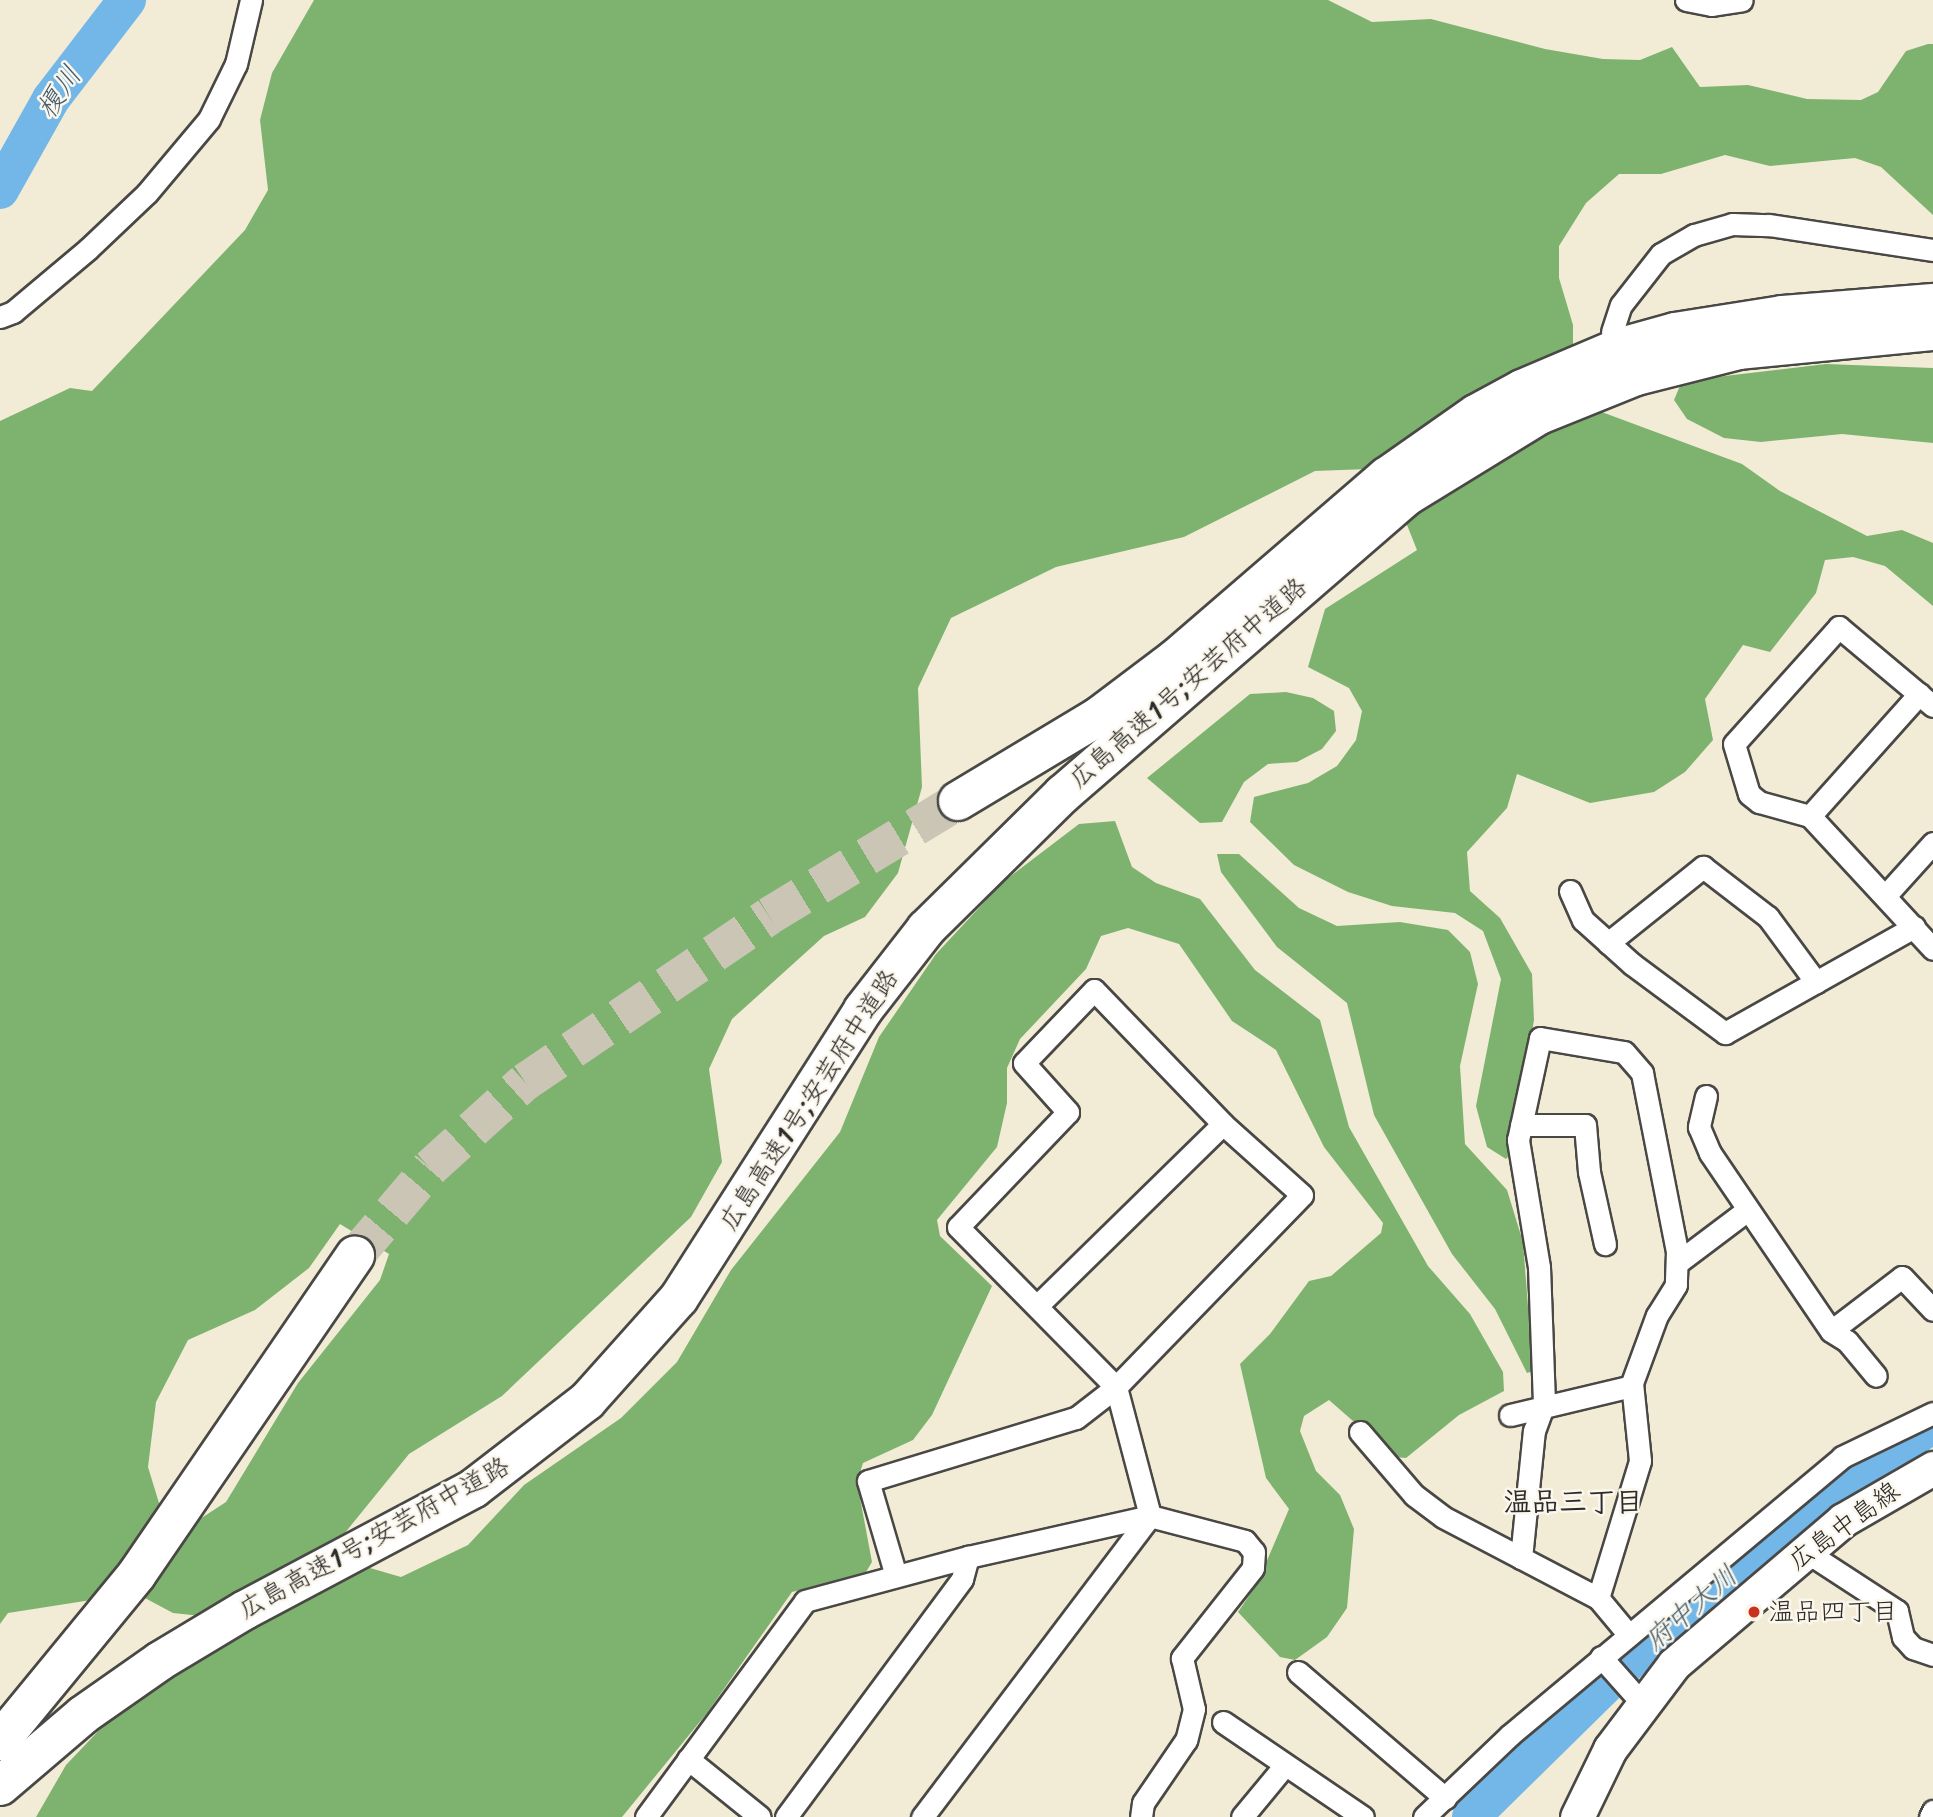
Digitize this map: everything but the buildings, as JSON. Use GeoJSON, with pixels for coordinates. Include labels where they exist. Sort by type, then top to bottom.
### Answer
{"type":"FeatureCollection","features":[{"type":"Feature","properties":{"kind":"highway","name":"広島高速1号;安芸府中道路"},"geometry":{"type":"LineString","coordinates":[[1683,346],[1783,315],[1933,303]]}},
{"type":"Feature","properties":{"kind":"highway","name":"広島高速1号;安芸府中道路"},"geometry":{"type":"LineString","coordinates":[[0,1786],[123,1686],[245,1610],[381,1540],[514,1461],[587,1401],[650,1335],[709,1255],[863,1010],[934,920],[1063,794],[1355,519],[1430,444],[1522,389],[1621,347],[1790,343],[1933,331]]}},
{"type":"Feature","properties":{"kind":"highway","name":"広島高速1号;安芸府中道路"},"geometry":{"type":"LineString","coordinates":[[958,801],[1054,746],[1138,687],[1355,519]]}},
{"type":"Feature","properties":{"kind":"highway"},"geometry":{"type":"LineString","coordinates":[[0,1741],[85,1643],[180,1513],[355,1256]]}},
{"type":"Feature","properties":{"kind":"main road","name":"広島中島線"},"geometry":{"type":"LineString","coordinates":[[1577,1817],[1610,1749],[1641,1702],[1674,1664],[1843,1520],[1933,1468]]}},
{"type":"Feature","properties":{"kind":"street"},"geometry":{"type":"LineString","coordinates":[[0,317],[13,312],[98,240],[147,193],[209,118],[236,64],[251,0]]}},
{"type":"Feature","properties":{"kind":"street"},"geometry":{"type":"LineString","coordinates":[[1686,0],[1712,5],[1742,0]]}},
{"type":"Feature","properties":{"kind":"street"},"geometry":{"type":"LineString","coordinates":[[1612,332],[1621,305],[1661,254],[1694,235],[1732,224],[1769,225],[1933,250]]}},
{"type":"Feature","properties":{"kind":"street"},"geometry":{"type":"LineString","coordinates":[[1810,816],[1926,700],[1839,627],[1740,733],[1734,744],[1749,794],[1759,802],[1810,816],[1886,895],[1933,949]]}},
{"type":"Feature","properties":{"kind":"street"},"geometry":{"type":"LineString","coordinates":[[1886,895],[1933,843]]}},
{"type":"Feature","properties":{"kind":"street"},"geometry":{"type":"LineString","coordinates":[[1608,943],[1703,867],[1768,917],[1816,982]]}},
{"type":"Feature","properties":{"kind":"street"},"geometry":{"type":"LineString","coordinates":[[1570,891],[1583,920],[1608,943],[1725,1033],[1914,927]]}},
{"type":"Feature","properties":{"kind":"street"},"geometry":{"type":"LineString","coordinates":[[896,1576],[868,1481],[1076,1418],[1116,1387],[1302,1195],[1223,1124],[1094,990],[1024,1063],[1068,1112],[958,1227],[1116,1387],[1150,1516]]}},
{"type":"Feature","properties":{"kind":"street"},"geometry":{"type":"LineString","coordinates":[[1521,1558],[1534,1431],[1544,1404],[1539,1267],[1522,1188],[1518,1140],[1540,1038],[1624,1052],[1642,1073],[1676,1263],[1676,1285],[1657,1315],[1632,1386],[1640,1461],[1598,1598]]}},
{"type":"Feature","properties":{"kind":"street"},"geometry":{"type":"LineString","coordinates":[[1706,1097],[1699,1127],[1746,1211],[1831,1331],[1847,1341],[1875,1376]]}},
{"type":"Feature","properties":{"kind":"street"},"geometry":{"type":"LineString","coordinates":[[1037,1306],[1223,1124]]}},
{"type":"Feature","properties":{"kind":"street"},"geometry":{"type":"LineString","coordinates":[[1521,1125],[1586,1125],[1589,1172],[1605,1244]]}},
{"type":"Feature","properties":{"kind":"street"},"geometry":{"type":"LineString","coordinates":[[1676,1263],[1746,1211]]}},
{"type":"Feature","properties":{"kind":"street"},"geometry":{"type":"LineString","coordinates":[[1831,1331],[1902,1277],[1933,1310]]}},
{"type":"Feature","properties":{"kind":"street"},"geometry":{"type":"LineString","coordinates":[[1510,1415],[1544,1404],[1632,1386]]}},
{"type":"Feature","properties":{"kind":"street"},"geometry":{"type":"LineString","coordinates":[[1424,1817],[1601,1657],[1843,1457],[1933,1413]]}},
{"type":"Feature","properties":{"kind":"street"},"geometry":{"type":"LineString","coordinates":[[1360,1433],[1414,1495],[1443,1517],[1598,1598],[1628,1634]]}},
{"type":"Feature","properties":{"kind":"street"},"geometry":{"type":"LineString","coordinates":[[922,1817],[1150,1516]]}},
{"type":"Feature","properties":{"kind":"street"},"geometry":{"type":"LineString","coordinates":[[646,1817],[805,1601],[968,1557],[1150,1516],[1245,1541],[1254,1552],[1253,1568],[1182,1658],[1194,1709],[1186,1740],[1143,1802],[1141,1817]]}},
{"type":"Feature","properties":{"kind":"street"},"geometry":{"type":"LineString","coordinates":[[1805,1551],[1897,1611],[1903,1637],[1913,1648],[1933,1655]]}},
{"type":"Feature","properties":{"kind":"street"},"geometry":{"type":"LineString","coordinates":[[786,1817],[962,1580],[968,1557]]}},
{"type":"Feature","properties":{"kind":"street"},"geometry":{"type":"LineString","coordinates":[[1601,1657],[1641,1702]]}},
{"type":"Feature","properties":{"kind":"street"},"geometry":{"type":"LineString","coordinates":[[1298,1672],[1445,1797]]}},
{"type":"Feature","properties":{"kind":"street"},"geometry":{"type":"LineString","coordinates":[[1223,1722],[1363,1817]]}},
{"type":"Feature","properties":{"kind":"street"},"geometry":{"type":"LineString","coordinates":[[688,1759],[760,1817]]}},
{"type":"Feature","properties":{"kind":"street"},"geometry":{"type":"LineString","coordinates":[[1242,1817],[1285,1765]]}},
{"type":"Feature","properties":{"kind":"street"},"geometry":{"type":"LineString","coordinates":[[1930,1817],[1933,1811]]}},
{"type":"Feature","properties":{"kind":"green space"},"geometry":{"type":"Polygon","coordinates":[[[314,0],[1328,0],[1372,22],[1431,19],[1545,49],[1603,59],[1640,60],[1672,47],[1700,87],[1748,85],[1807,99],[1861,100],[1878,92],[1906,51],[1933,44],[1933,215],[1881,167],[1855,158],[1770,166],[1725,155],[1661,174],[1619,174],[1586,203],[1559,246],[1559,278],[1573,325],[1573,346],[1491,384],[1368,469],[1315,471],[1184,537],[1056,567],[951,618],[918,688],[922,787],[898,873],[865,917],[824,936],[732,1019],[709,1069],[722,1162],[691,1217],[502,1396],[409,1454],[327,1555],[211,1617],[173,1613],[143,1597],[183,1530],[226,1502],[298,1383],[380,1280],[389,1254],[340,1224],[309,1268],[255,1310],[188,1340],[156,1402],[148,1467],[163,1516],[104,1598],[8,1613],[0,1624],[0,421],[70,388],[92,391],[245,230],[268,190],[260,120],[272,73],[314,0]]]}},
{"type":"Feature","properties":{"kind":"green space"},"geometry":{"type":"Polygon","coordinates":[[[1826,364],[1933,368],[1933,443],[1842,434],[1761,442],[1724,438],[1687,419],[1674,400],[1682,381],[1826,364]]]}},
{"type":"Feature","properties":{"kind":"green space"},"geometry":{"type":"Polygon","coordinates":[[[1599,411],[1742,464],[1780,491],[1867,536],[1902,530],[1933,543],[1933,606],[1885,566],[1853,557],[1825,560],[1816,593],[1770,652],[1743,645],[1705,699],[1713,740],[1685,772],[1654,792],[1590,803],[1517,774],[1507,808],[1467,852],[1470,891],[1500,918],[1532,974],[1534,1020],[1512,1152],[1506,1159],[1487,1147],[1476,1106],[1501,979],[1483,931],[1455,913],[1392,906],[1348,892],[1294,865],[1250,822],[1254,797],[1308,783],[1337,766],[1356,740],[1362,711],[1349,688],[1308,667],[1325,609],[1417,550],[1405,520],[1517,447],[1599,411]]]}},
{"type":"Feature","properties":{"kind":"green space"},"geometry":{"type":"Polygon","coordinates":[[[1286,692],[1313,698],[1334,711],[1336,731],[1322,749],[1297,762],[1268,764],[1244,782],[1222,822],[1200,823],[1147,778],[1250,694],[1286,692]]]}},
{"type":"Feature","properties":{"kind":"green space"},"geometry":{"type":"Polygon","coordinates":[[[1115,821],[1132,867],[1156,883],[1200,899],[1255,970],[1320,1020],[1349,1127],[1428,1266],[1470,1314],[1503,1372],[1504,1391],[1459,1415],[1406,1458],[1394,1457],[1329,1400],[1304,1416],[1300,1431],[1316,1471],[1340,1495],[1354,1529],[1347,1608],[1327,1637],[1295,1660],[1280,1657],[1238,1612],[1257,1584],[1289,1509],[1266,1478],[1240,1364],[1270,1334],[1309,1281],[1331,1276],[1381,1233],[1383,1223],[1324,1147],[1276,1050],[1232,1021],[1179,944],[1128,928],[1101,936],[1086,969],[1020,1039],[1007,1068],[1007,1103],[997,1147],[937,1220],[940,1236],[992,1286],[932,1415],[913,1440],[863,1463],[857,1482],[872,1562],[866,1572],[792,1592],[707,1713],[622,1817],[36,1817],[66,1765],[105,1724],[172,1677],[188,1654],[353,1563],[401,1577],[468,1545],[524,1485],[621,1418],[677,1362],[731,1270],[840,1132],[879,1037],[936,954],[1003,882],[1079,824],[1115,821]]]}},
{"type":"Feature","properties":{"kind":"green space"},"geometry":{"type":"Polygon","coordinates":[[[1217,854],[1239,854],[1299,908],[1337,926],[1400,922],[1448,930],[1470,952],[1478,984],[1460,1066],[1465,1144],[1507,1190],[1523,1242],[1533,1371],[1527,1373],[1495,1309],[1452,1254],[1374,1115],[1347,1003],[1277,947],[1221,872],[1217,854]]]}},
{"type":"Feature","properties":{"kind":"waterway","name":"榎川"},"geometry":{"type":"LineString","coordinates":[[0,190],[51,99],[127,0]]}},
{"type":"Feature","properties":{"kind":"waterway","name":"府中大川"},"geometry":{"type":"LineString","coordinates":[[1471,1817],[1650,1641],[1786,1526],[1933,1424]]}},
{"type":"Feature","properties":{"kind":"tunnel"},"geometry":{"type":"LineString","coordinates":[[355,1256],[430,1168],[525,1082],[769,916],[958,801]]}},
{"type":"Feature","properties":{"kind":"place","name":"温品四丁目"},"geometry":{"type":"Point","coordinates":[1754,1612]}},
{"type":"Feature","properties":{"kind":"district","name":"温品三丁目"},"geometry":{"type":"Point","coordinates":[1573,1502]}}]}
